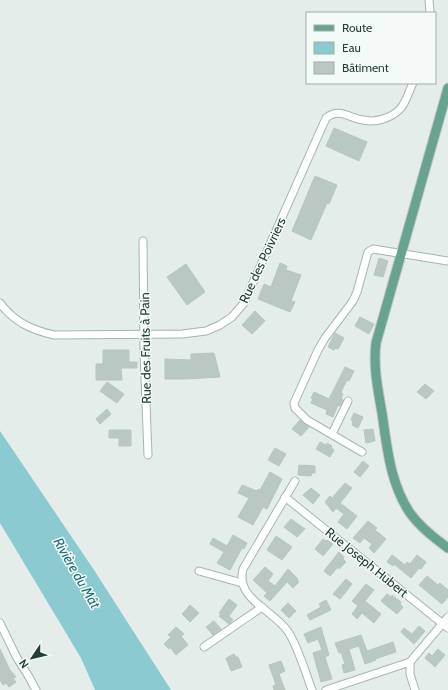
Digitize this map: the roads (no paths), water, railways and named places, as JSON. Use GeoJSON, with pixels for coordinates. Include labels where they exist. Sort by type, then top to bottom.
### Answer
{"type":"FeatureCollection","features":[{"type":"Feature","properties":{"kind":"main road"},"geometry":{"type":"LineString","coordinates":[[448,88],[376,343],[375,358],[388,452],[392,474],[399,493],[410,513],[423,529],[448,548]]}},
{"type":"Feature","properties":{"kind":"street"},"geometry":{"type":"LineString","coordinates":[[429,0],[430,12]]}},
{"type":"Feature","properties":{"kind":"street","name":"Rue des Poivriers"},"geometry":{"type":"LineString","coordinates":[[0,303],[11,316],[23,325],[39,332],[54,335],[182,334],[206,331],[220,325],[232,316],[244,303],[326,118],[335,113],[342,113],[364,120],[387,118],[400,109],[412,84]]}},
{"type":"Feature","properties":{"kind":"street","name":"Rue des Fruits à Pain"},"geometry":{"type":"LineString","coordinates":[[143,241],[148,455]]}},
{"type":"Feature","properties":{"kind":"street"},"geometry":{"type":"LineString","coordinates":[[362,452],[307,420],[295,408],[294,403],[318,350],[325,338],[353,301],[368,252],[373,249],[448,261]]}},
{"type":"Feature","properties":{"kind":"street"},"geometry":{"type":"LineString","coordinates":[[332,434],[348,401]]}},
{"type":"Feature","properties":{"kind":"street"},"geometry":{"type":"LineString","coordinates":[[295,481],[243,569],[241,576],[242,583],[249,596],[281,623],[287,630],[312,690]]}},
{"type":"Feature","properties":{"kind":"street","name":"Rue Joseph Hubert"},"geometry":{"type":"LineString","coordinates":[[285,497],[445,626]]}},
{"type":"Feature","properties":{"kind":"street"},"geometry":{"type":"LineString","coordinates":[[199,571],[242,583]]}},
{"type":"Feature","properties":{"kind":"street"},"geometry":{"type":"LineString","coordinates":[[204,647],[262,607]]}},
{"type":"Feature","properties":{"kind":"street"},"geometry":{"type":"LineString","coordinates":[[326,690],[410,662],[445,626],[448,617]]}},
{"type":"Feature","properties":{"kind":"street"},"geometry":{"type":"LineString","coordinates":[[0,623],[17,658],[36,690]]}},
{"type":"Feature","properties":{"kind":"street"},"geometry":{"type":"LineString","coordinates":[[410,662],[410,674],[415,690]]}},
{"type":"Feature","properties":{"kind":"water","name":"Rivière du Mât"},"geometry":{"type":"Polygon","coordinates":[[[0,431],[94,570],[171,690],[95,690],[81,658],[0,523],[0,431]]]}}]}
